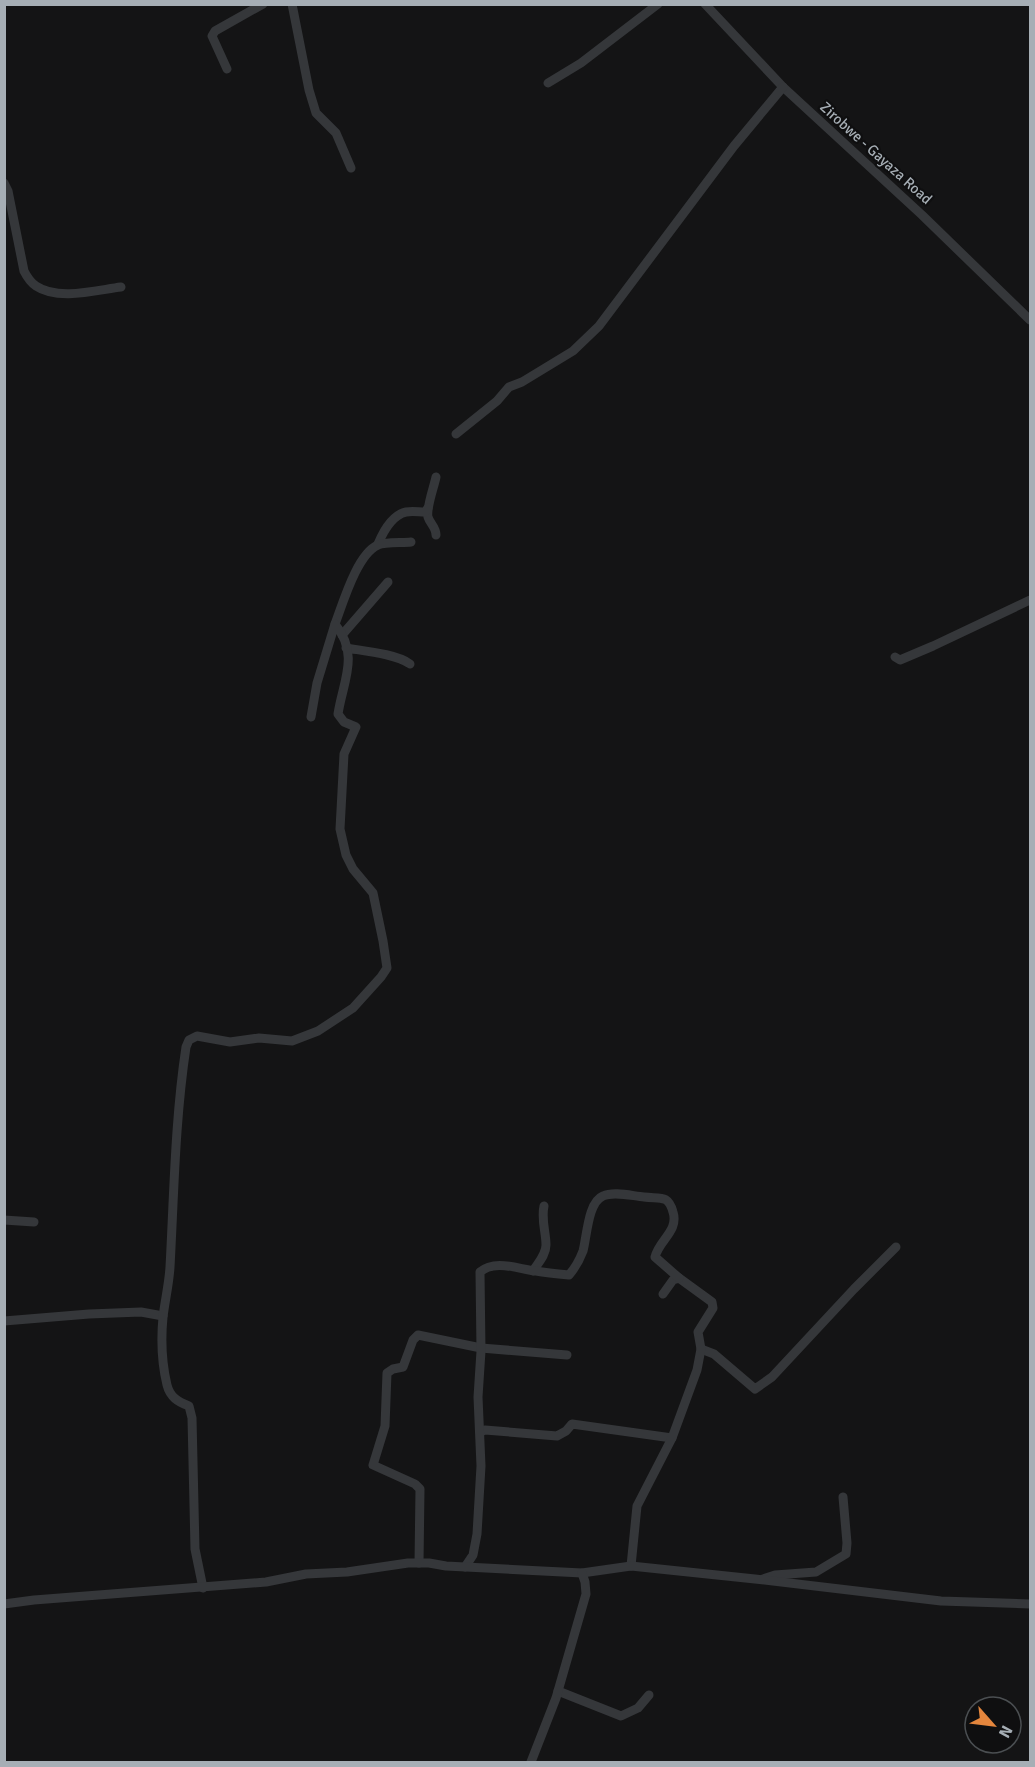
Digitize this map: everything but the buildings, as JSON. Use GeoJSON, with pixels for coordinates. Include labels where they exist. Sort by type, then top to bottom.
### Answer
{"type":"FeatureCollection","features":[{"type":"Feature","properties":{"kind":"street"},"geometry":{"type":"LineString","coordinates":[[226,69],[212,34],[263,4]]}},
{"type":"Feature","properties":{"kind":"street"},"geometry":{"type":"LineString","coordinates":[[292,4],[301,58],[316,112],[336,133],[351,168]]}},
{"type":"Feature","properties":{"kind":"street"},"geometry":{"type":"LineString","coordinates":[[548,83],[581,63],[658,4]]}},
{"type":"Feature","properties":{"kind":"street","name":"Zirobwe - Gayaza Road"},"geometry":{"type":"LineString","coordinates":[[705,4],[783,87],[922,215],[1030,320]]}},
{"type":"Feature","properties":{"kind":"street"},"geometry":{"type":"LineString","coordinates":[[456,434],[509,387],[522,382],[573,351],[599,326],[734,146],[783,87]]}},
{"type":"Feature","properties":{"kind":"street"},"geometry":{"type":"LineString","coordinates":[[4,183],[8,191],[24,271],[29,280],[36,286],[62,294],[121,287]]}},
{"type":"Feature","properties":{"kind":"street"},"geometry":{"type":"LineString","coordinates":[[436,477],[428,517],[436,528],[436,535]]}},
{"type":"Feature","properties":{"kind":"street"},"geometry":{"type":"LineString","coordinates":[[311,717],[317,683],[335,624],[359,563],[378,544],[393,519],[404,512],[425,512],[429,508]]}},
{"type":"Feature","properties":{"kind":"street"},"geometry":{"type":"LineString","coordinates":[[378,544],[411,542]]}},
{"type":"Feature","properties":{"kind":"street"},"geometry":{"type":"LineString","coordinates":[[342,635],[388,582]]}},
{"type":"Feature","properties":{"kind":"street"},"geometry":{"type":"LineString","coordinates":[[895,657],[900,660],[1030,600]]}},
{"type":"Feature","properties":{"kind":"street"},"geometry":{"type":"LineString","coordinates":[[203,1588],[195,1549],[192,1418],[189,1406],[175,1400],[168,1387],[163,1355],[163,1316],[168,1292],[176,1127],[186,1047],[189,1040],[197,1036],[230,1042],[259,1038],[292,1041],[318,1031],[353,1008],[387,968],[373,893],[346,855],[340,829],[344,754],[356,727],[344,722],[338,714],[350,663],[342,635],[335,624]]}},
{"type":"Feature","properties":{"kind":"street"},"geometry":{"type":"LineString","coordinates":[[346,648],[404,659],[410,664]]}},
{"type":"Feature","properties":{"kind":"street"},"geometry":{"type":"LineString","coordinates":[[465,1567],[473,1555],[477,1534],[481,1466],[478,1397],[481,1348],[480,1272],[487,1266],[506,1266],[569,1275],[574,1270],[582,1252],[596,1201],[603,1195],[618,1194],[664,1198],[671,1203],[675,1218],[672,1231],[656,1251],[655,1257],[712,1302],[713,1308],[698,1332],[701,1349],[697,1371],[672,1438],[637,1506],[631,1566]]}},
{"type":"Feature","properties":{"kind":"street"},"geometry":{"type":"LineString","coordinates":[[533,1271],[543,1256],[546,1246],[544,1206]]}},
{"type":"Feature","properties":{"kind":"street"},"geometry":{"type":"LineString","coordinates":[[4,1220],[34,1222]]}},
{"type":"Feature","properties":{"kind":"street"},"geometry":{"type":"LineString","coordinates":[[701,1349],[714,1354],[755,1389],[772,1377],[896,1247]]}},
{"type":"Feature","properties":{"kind":"street"},"geometry":{"type":"LineString","coordinates":[[663,1294],[673,1280],[679,1278]]}},
{"type":"Feature","properties":{"kind":"street"},"geometry":{"type":"LineString","coordinates":[[4,1321],[141,1312],[163,1316]]}},
{"type":"Feature","properties":{"kind":"street"},"geometry":{"type":"LineString","coordinates":[[419,1563],[420,1489],[416,1484],[373,1465],[385,1426],[387,1372],[403,1367],[412,1340],[418,1335],[481,1348],[567,1355]]}},
{"type":"Feature","properties":{"kind":"street"},"geometry":{"type":"LineString","coordinates":[[480,1432],[485,1430],[549,1437],[566,1431],[572,1424],[672,1438]]}},
{"type":"Feature","properties":{"kind":"street"},"geometry":{"type":"LineString","coordinates":[[761,1580],[775,1575],[816,1572],[846,1554],[843,1497]]}},
{"type":"Feature","properties":{"kind":"street"},"geometry":{"type":"LineString","coordinates":[[4,1604],[266,1582],[306,1574],[346,1572],[419,1563],[582,1573],[631,1566],[941,1601],[1030,1604]]}},
{"type":"Feature","properties":{"kind":"street"},"geometry":{"type":"LineString","coordinates":[[534,1761],[558,1691],[586,1594],[582,1573]]}},
{"type":"Feature","properties":{"kind":"street"},"geometry":{"type":"LineString","coordinates":[[558,1691],[621,1716],[638,1708],[650,1695]]}}]}
